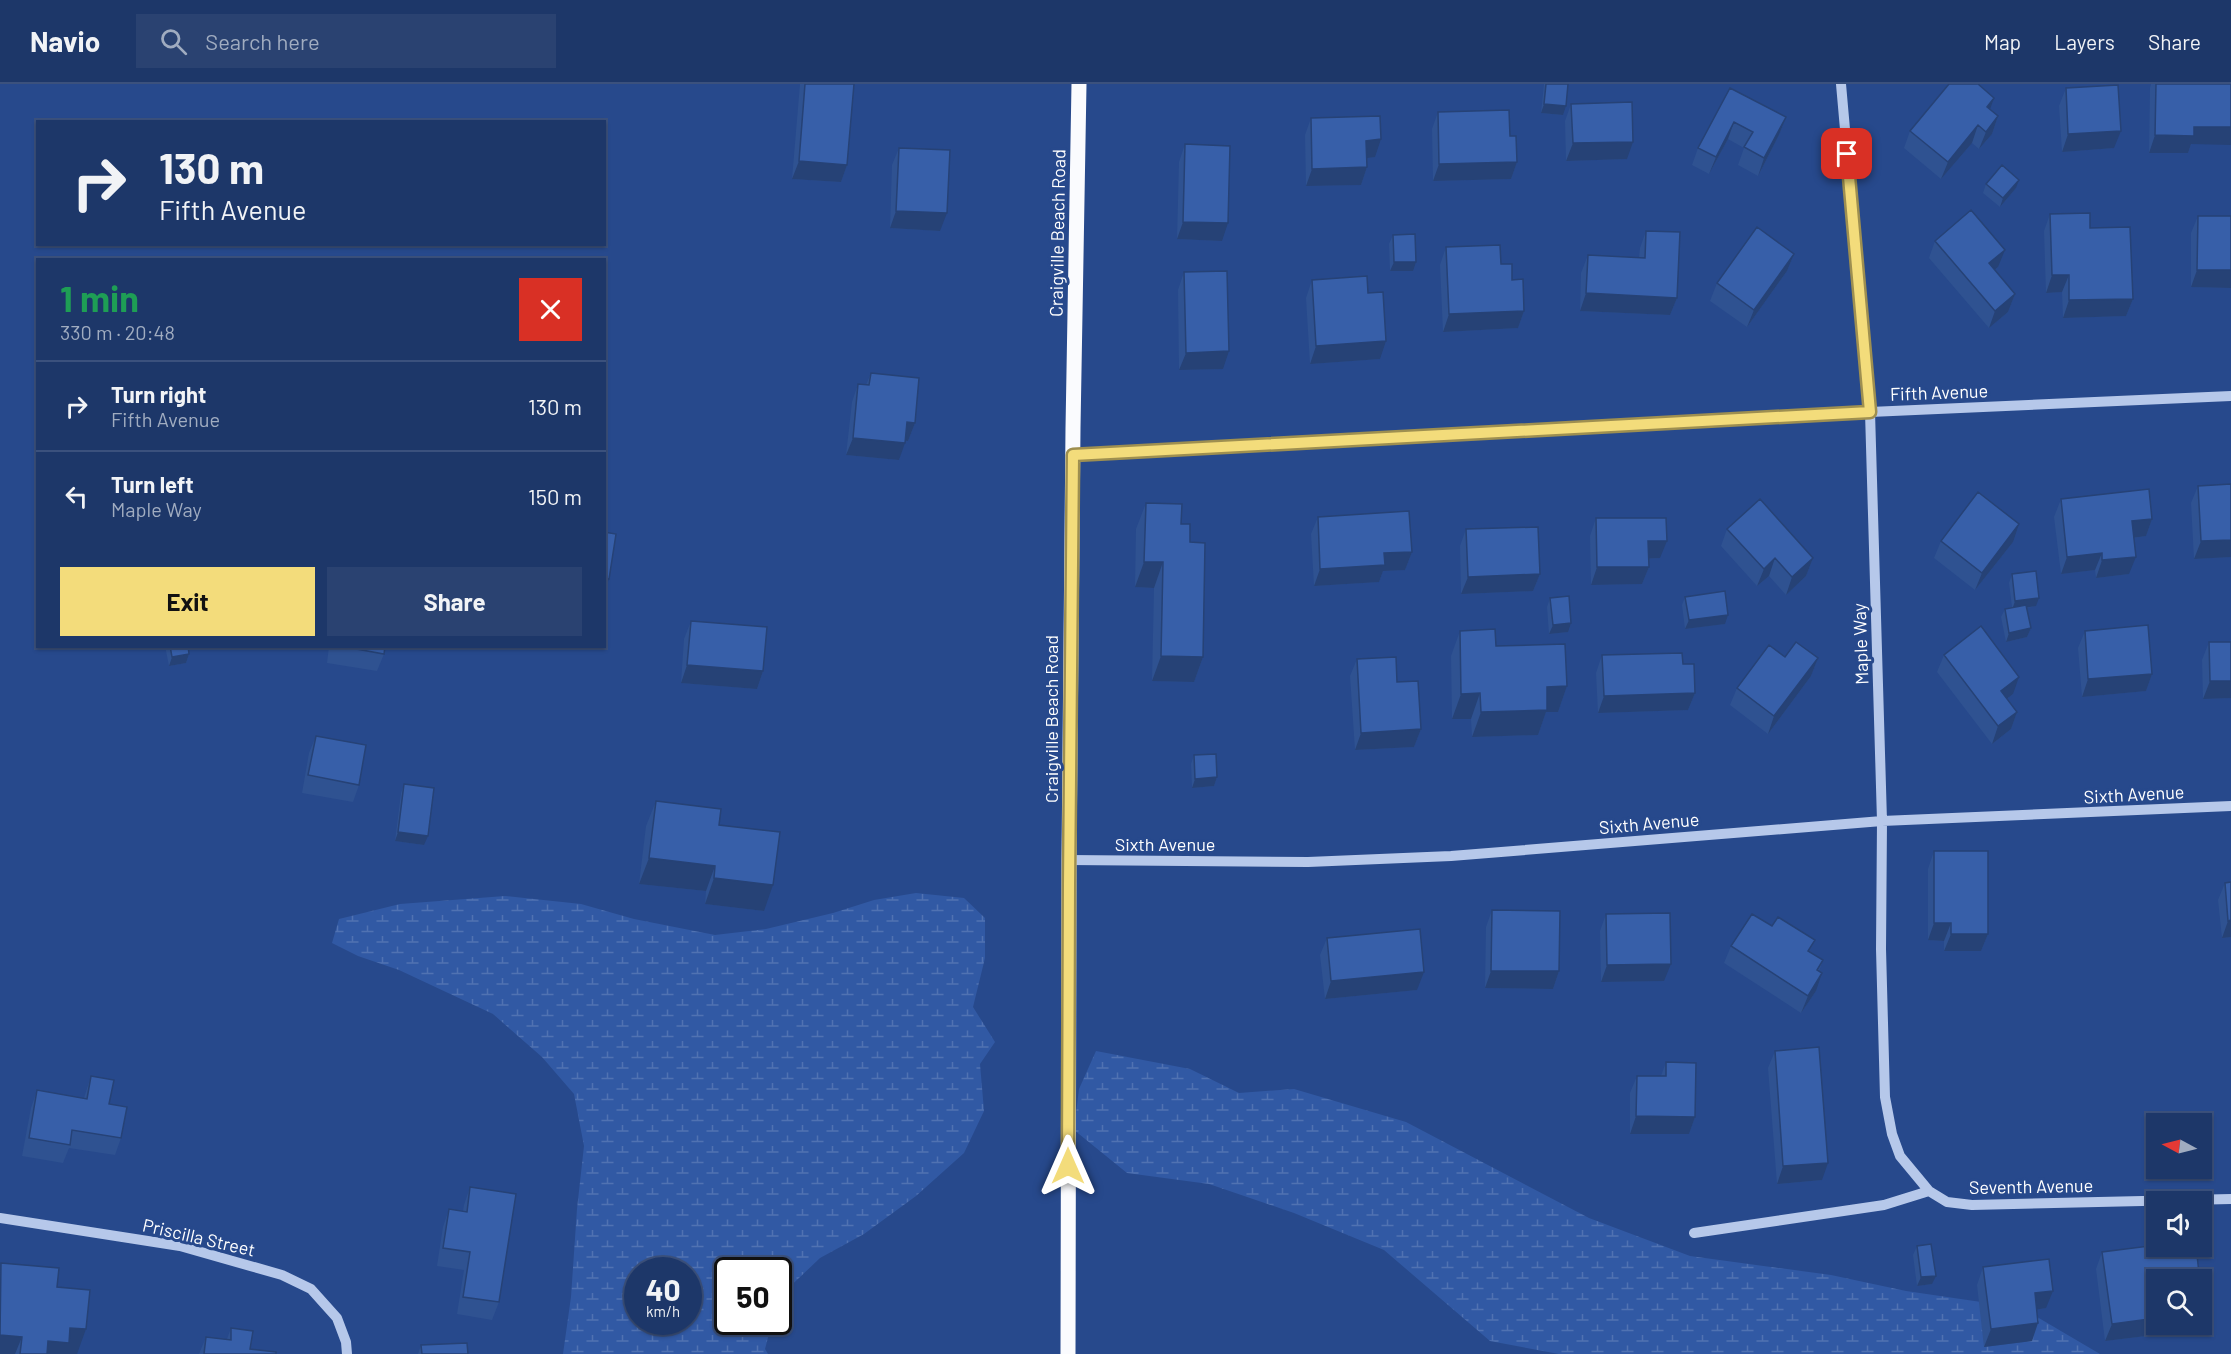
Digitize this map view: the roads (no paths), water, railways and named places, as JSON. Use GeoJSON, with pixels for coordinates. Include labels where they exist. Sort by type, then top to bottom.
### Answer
{"type":"FeatureCollection","features":[{"type":"Feature","properties":{"kind":"main road","name":"Craigville Beach Road"},"geometry":{"type":"LineString","coordinates":[[1068,1354],[1069,860],[1079,84]]}},
{"type":"Feature","properties":{"kind":"street","name":"Maple Way"},"geometry":{"type":"LineString","coordinates":[[1841,84],[1870,412],[1882,821],[1881,948],[1885,1097],[1892,1134],[1900,1156],[1929,1191]]}},
{"type":"Feature","properties":{"kind":"street","name":"Fifth Avenue"},"geometry":{"type":"LineString","coordinates":[[1073,455],[1870,412],[2231,396]]}},
{"type":"Feature","properties":{"kind":"street","name":"Sixth Avenue"},"geometry":{"type":"LineString","coordinates":[[1069,860],[1308,862],[1451,856],[1882,821],[2231,806]]}},
{"type":"Feature","properties":{"kind":"street","name":"Seventh Avenue"},"geometry":{"type":"LineString","coordinates":[[1929,1191],[1947,1202],[1972,1205],[2231,1199]]}},
{"type":"Feature","properties":{"kind":"street"},"geometry":{"type":"LineString","coordinates":[[1694,1233],[1884,1205],[1929,1191]]}},
{"type":"Feature","properties":{"kind":"street","name":"Priscilla Street"},"geometry":{"type":"LineString","coordinates":[[0,1218],[180,1246],[282,1275],[311,1289],[337,1317],[346,1342],[346,1354]]}}]}
